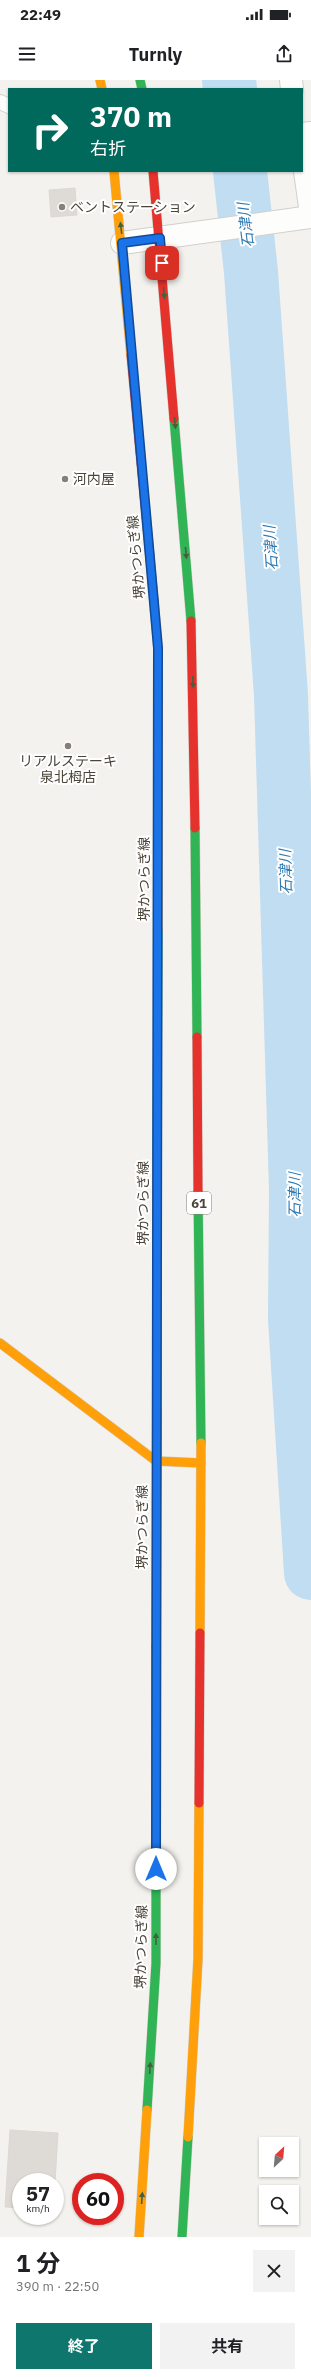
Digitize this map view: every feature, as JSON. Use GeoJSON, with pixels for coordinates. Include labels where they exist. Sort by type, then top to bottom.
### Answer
{"type":"FeatureCollection","features":[{"type":"Feature","properties":{"kind":"main road","name":"堺かつらぎ線"},"geometry":{"type":"LineString","coordinates":[[114,172],[122,243],[158,648],[156,1963],[140,2237]]}},
{"type":"Feature","properties":{"kind":"main road","name":"61"},"geometry":{"type":"LineString","coordinates":[[152,172],[160,238],[193,640],[201,1463],[198,1959],[182,2237]]}},
{"type":"Feature","properties":{"kind":"main road"},"geometry":{"type":"LineString","coordinates":[[0,1343],[156,1461],[201,1463]]}},
{"type":"Feature","properties":{"kind":"street"},"geometry":{"type":"LineString","coordinates":[[122,243],[305,217],[303,172]]}},
{"type":"Feature","properties":{"kind":"building"},"geometry":{"type":"Polygon","coordinates":[[[75,188],[77,215],[51,217],[49,190],[75,188]]]}},
{"type":"Feature","properties":{"kind":"building"},"geometry":{"type":"Polygon","coordinates":[[[10,2130],[58,2133],[56,2173],[12,2173],[12,2207],[5,2207],[10,2130]]]}},
{"type":"Feature","properties":{"kind":"waterway","name":"石津川"},"geometry":{"type":"LineString","coordinates":[[229,80],[230,88]]}},
{"type":"Feature","properties":{"kind":"waterway","name":"石津川"},"geometry":{"type":"LineString","coordinates":[[240,172],[251,272],[281,695],[296,1190],[295,1319],[311,1573]]}},
{"type":"Feature","properties":{"kind":"traffic: fast"},"geometry":{"type":"LineString","coordinates":[[140,80],[142,88]]}},
{"type":"Feature","properties":{"kind":"traffic: fast"},"geometry":{"type":"LineString","coordinates":[[174,419],[191,621]]}},
{"type":"Feature","properties":{"kind":"traffic: fast"},"geometry":{"type":"LineString","coordinates":[[195,828],[197,1037]]}},
{"type":"Feature","properties":{"kind":"traffic: fast"},"geometry":{"type":"LineString","coordinates":[[157,1164],[158,930]]}},
{"type":"Feature","properties":{"kind":"traffic: fast"},"geometry":{"type":"LineString","coordinates":[[198,1191],[201,1443]]}},
{"type":"Feature","properties":{"kind":"traffic: fast"},"geometry":{"type":"LineString","coordinates":[[156,1646],[157,1409]]}},
{"type":"Feature","properties":{"kind":"traffic: fast"},"geometry":{"type":"LineString","coordinates":[[147,2110],[156,1963],[156,1875]]}},
{"type":"Feature","properties":{"kind":"traffic: fast"},"geometry":{"type":"LineString","coordinates":[[182,2237],[188,2137]]}},
{"type":"Feature","properties":{"kind":"traffic: slow"},"geometry":{"type":"LineString","coordinates":[[100,80],[102,88]]}},
{"type":"Feature","properties":{"kind":"traffic: slow"},"geometry":{"type":"LineString","coordinates":[[114,172],[131,355]]}},
{"type":"Feature","properties":{"kind":"traffic: slow"},"geometry":{"type":"LineString","coordinates":[[154,601],[158,648],[158,930]]}},
{"type":"Feature","properties":{"kind":"traffic: slow"},"geometry":{"type":"LineString","coordinates":[[157,1164],[157,1409]]}},
{"type":"Feature","properties":{"kind":"traffic: slow"},"geometry":{"type":"LineString","coordinates":[[0,1343],[156,1461],[201,1463]]}},
{"type":"Feature","properties":{"kind":"traffic: slow"},"geometry":{"type":"LineString","coordinates":[[200,1633],[201,1443]]}},
{"type":"Feature","properties":{"kind":"traffic: slow"},"geometry":{"type":"LineString","coordinates":[[188,2137],[198,1959],[199,1803]]}},
{"type":"Feature","properties":{"kind":"traffic: slow"},"geometry":{"type":"LineString","coordinates":[[139,2237],[147,2110]]}},
{"type":"Feature","properties":{"kind":"traffic: jam"},"geometry":{"type":"LineString","coordinates":[[153,172],[174,419]]}},
{"type":"Feature","properties":{"kind":"traffic: jam"},"geometry":{"type":"LineString","coordinates":[[131,355],[154,601]]}},
{"type":"Feature","properties":{"kind":"traffic: jam"},"geometry":{"type":"LineString","coordinates":[[191,621],[195,828]]}},
{"type":"Feature","properties":{"kind":"traffic: jam"},"geometry":{"type":"LineString","coordinates":[[197,1037],[198,1191]]}},
{"type":"Feature","properties":{"kind":"traffic: jam"},"geometry":{"type":"LineString","coordinates":[[199,1803],[200,1633]]}},
{"type":"Feature","properties":{"kind":"traffic: jam"},"geometry":{"type":"LineString","coordinates":[[156,1646],[156,1875]]}},
{"type":"Feature","properties":{"kind":"place","name":"ベントステーション"},"geometry":{"type":"Point","coordinates":[62,207]}},
{"type":"Feature","properties":{"kind":"place","name":"河内屋"},"geometry":{"type":"Point","coordinates":[65,479]}},
{"type":"Feature","properties":{"kind":"place","name":"リアルステーキ 泉北栂店"},"geometry":{"type":"Point","coordinates":[68,746]}},
{"type":"Feature","properties":{"kind":"route"},"geometry":{"type":"LineString","coordinates":[[156,1869],[158,648],[122,243],[160,238],[162,263]]}}]}
